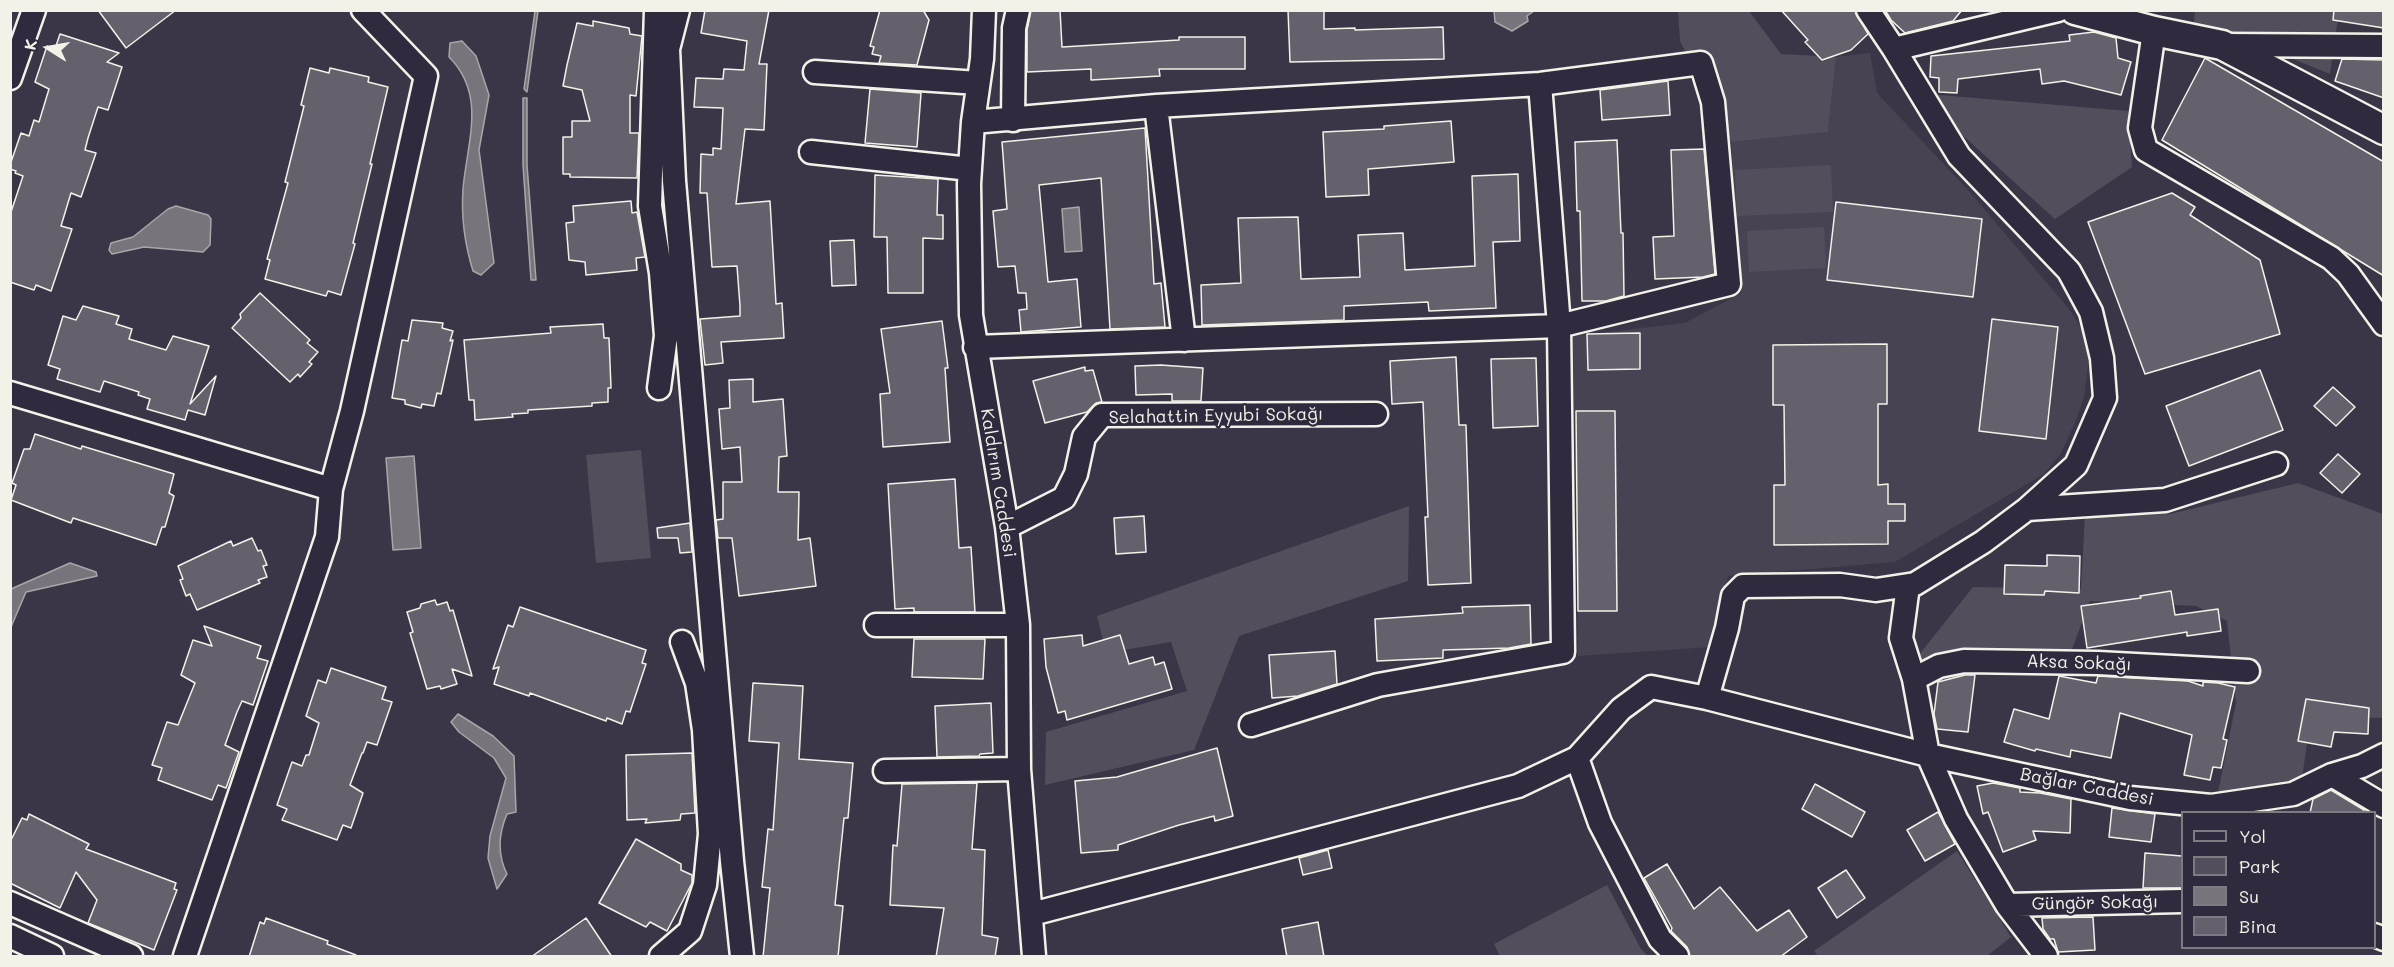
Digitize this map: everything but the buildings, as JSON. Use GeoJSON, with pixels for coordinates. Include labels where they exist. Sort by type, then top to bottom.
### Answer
{"type":"FeatureCollection","features":[{"type":"Feature","properties":{"kind":"main road"},"geometry":{"type":"LineString","coordinates":[[2075,10],[2154,31],[2222,45],[2384,130]]}},
{"type":"Feature","properties":{"kind":"street"},"geometry":{"type":"LineString","coordinates":[[10,78],[34,10]]}},
{"type":"Feature","properties":{"kind":"street"},"geometry":{"type":"LineString","coordinates":[[184,957],[327,537],[331,489],[352,411],[426,76],[363,10]]}},
{"type":"Feature","properties":{"kind":"street"},"geometry":{"type":"LineString","coordinates":[[656,10],[650,206],[661,273],[666,336],[659,388]]}},
{"type":"Feature","properties":{"kind":"street"},"geometry":{"type":"LineString","coordinates":[[678,10],[668,49],[674,181],[742,957]]}},
{"type":"Feature","properties":{"kind":"street","name":"Kaldırım Caddesi"},"geometry":{"type":"LineString","coordinates":[[984,10],[982,59],[973,122],[970,169],[971,315],[1007,527],[1018,625],[1019,769],[1034,957]]}},
{"type":"Feature","properties":{"kind":"street"},"geometry":{"type":"LineString","coordinates":[[1013,120],[1014,28],[1018,10]]}},
{"type":"Feature","properties":{"kind":"street"},"geometry":{"type":"LineString","coordinates":[[1707,698],[1727,628],[1733,596],[1743,586],[1840,585],[1876,590],[1915,585],[1983,542],[2027,509],[2076,465],[2105,398],[2102,358],[2091,312],[2069,271],[1959,156],[1868,10]]}},
{"type":"Feature","properties":{"kind":"street"},"geometry":{"type":"LineString","coordinates":[[1894,49],[2058,10]]}},
{"type":"Feature","properties":{"kind":"street"},"geometry":{"type":"LineString","coordinates":[[2154,31],[2140,128],[2146,150],[2331,258],[2348,274],[2384,324]]}},
{"type":"Feature","properties":{"kind":"street"},"geometry":{"type":"LineString","coordinates":[[2222,45],[2384,46]]}},
{"type":"Feature","properties":{"kind":"street"},"geometry":{"type":"LineString","coordinates":[[973,122],[1156,106],[1540,84],[1701,63],[1713,102],[1729,284],[1559,326],[975,347]]}},
{"type":"Feature","properties":{"kind":"street"},"geometry":{"type":"LineString","coordinates":[[815,72],[978,83]]}},
{"type":"Feature","properties":{"kind":"street"},"geometry":{"type":"LineString","coordinates":[[1251,725],[1378,685],[1563,652],[1559,326],[1540,84]]}},
{"type":"Feature","properties":{"kind":"street"},"geometry":{"type":"LineString","coordinates":[[1156,106],[1184,340]]}},
{"type":"Feature","properties":{"kind":"street"},"geometry":{"type":"LineString","coordinates":[[811,152],[970,169]]}},
{"type":"Feature","properties":{"kind":"street"},"geometry":{"type":"LineString","coordinates":[[10,393],[331,489]]}},
{"type":"Feature","properties":{"kind":"street","name":"Selahattin Eyyubi Sokağı"},"geometry":{"type":"LineString","coordinates":[[1007,527],[1064,498],[1076,474],[1084,437],[1102,415],[1376,414]]}},
{"type":"Feature","properties":{"kind":"street"},"geometry":{"type":"LineString","coordinates":[[2027,509],[2165,500],[2276,464]]}},
{"type":"Feature","properties":{"kind":"street"},"geometry":{"type":"LineString","coordinates":[[1908,586],[1901,638],[1914,680],[1928,755],[1956,819],[2007,905],[2046,957]]}},
{"type":"Feature","properties":{"kind":"street"},"geometry":{"type":"LineString","coordinates":[[876,625],[1018,625]]}},
{"type":"Feature","properties":{"kind":"street"},"geometry":{"type":"LineString","coordinates":[[660,957],[690,931],[705,885],[710,834],[704,730],[697,683],[682,642]]}},
{"type":"Feature","properties":{"kind":"street","name":"Aksa Sokağı"},"geometry":{"type":"LineString","coordinates":[[1914,680],[1939,666],[1964,661],[2098,663],[2248,671]]}},
{"type":"Feature","properties":{"kind":"street","name":"Bağlar Caddesi"},"geometry":{"type":"LineString","coordinates":[[1577,758],[1621,709],[1651,687],[1707,698],[1928,755],[2130,798],[2211,806],[2293,794],[2332,775],[2362,766],[2384,755]]}},
{"type":"Feature","properties":{"kind":"street"},"geometry":{"type":"LineString","coordinates":[[1032,915],[1518,786],[1577,758],[1600,823],[1660,939],[1677,957]]}},
{"type":"Feature","properties":{"kind":"street"},"geometry":{"type":"LineString","coordinates":[[885,771],[1019,769]]}},
{"type":"Feature","properties":{"kind":"street"},"geometry":{"type":"LineString","coordinates":[[2332,775],[2384,806]]}},
{"type":"Feature","properties":{"kind":"street","name":"Güngör Sokağı"},"geometry":{"type":"LineString","coordinates":[[2007,905],[2181,901]]}},
{"type":"Feature","properties":{"kind":"street"},"geometry":{"type":"LineString","coordinates":[[10,903],[130,957]]}},
{"type":"Feature","properties":{"kind":"street"},"geometry":{"type":"LineString","coordinates":[[10,936],[52,957]]}},
{"type":"Feature","properties":{"kind":"shaded area"},"geometry":{"type":"Polygon","coordinates":[[[1870,53],[1877,93],[1968,190],[2069,309],[2085,334],[2089,358],[2084,397],[2061,453],[2044,474],[1895,562],[1728,576],[1711,647],[1578,656],[1573,336],[1685,323],[1741,293],[1731,142],[1828,132],[1836,57],[1870,53]]]}},
{"type":"Feature","properties":{"kind":"green space"},"geometry":{"type":"Polygon","coordinates":[[[1678,11],[1749,11],[1781,54],[1836,57],[1828,132],[1731,142],[1680,41],[1678,11]]]}},
{"type":"Feature","properties":{"kind":"green space"},"geometry":{"type":"Polygon","coordinates":[[[2195,11],[2339,11],[2330,74],[2244,39],[2193,34],[2195,11]]]}},
{"type":"Feature","properties":{"kind":"green space"},"geometry":{"type":"Polygon","coordinates":[[[1916,93],[2128,111],[2132,167],[2055,219],[1916,93]]]}},
{"type":"Feature","properties":{"kind":"green space"},"geometry":{"type":"Polygon","coordinates":[[[1831,165],[1833,212],[1737,216],[1735,170],[1831,165]]]}},
{"type":"Feature","properties":{"kind":"green space"},"geometry":{"type":"Polygon","coordinates":[[[1824,227],[1826,268],[1749,272],[1747,231],[1824,227]]]}},
{"type":"Feature","properties":{"kind":"green space"},"geometry":{"type":"Polygon","coordinates":[[[641,450],[651,558],[596,563],[586,455],[641,450]]]}},
{"type":"Feature","properties":{"kind":"green space"},"geometry":{"type":"Polygon","coordinates":[[[2298,483],[2383,514],[2383,718],[2311,716],[2301,785],[2217,798],[2236,703],[2227,621],[2196,606],[2090,601],[2066,665],[1910,666],[1973,587],[2081,589],[2085,515],[2170,514],[2298,483]]]}},
{"type":"Feature","properties":{"kind":"green space"},"geometry":{"type":"Polygon","coordinates":[[[1409,506],[1408,581],[1239,636],[1194,750],[1045,785],[1046,732],[1187,691],[1171,642],[1106,653],[1097,616],[1409,506]]]}},
{"type":"Feature","properties":{"kind":"green space"},"geometry":{"type":"Polygon","coordinates":[[[1957,851],[2011,937],[1987,956],[1818,956],[1814,951],[1957,851]]]}},
{"type":"Feature","properties":{"kind":"green space"},"geometry":{"type":"Polygon","coordinates":[[[1607,885],[1641,949],[1648,956],[1500,956],[1494,944],[1607,885]]]}},
{"type":"Feature","properties":{"kind":"water"},"geometry":{"type":"Polygon","coordinates":[[[1494,10],[1534,11],[1527,16],[1528,21],[1512,31],[1495,22],[1494,10]]]}},
{"type":"Feature","properties":{"kind":"water"},"geometry":{"type":"Polygon","coordinates":[[[535,11],[538,11],[527,92],[524,89],[535,11]]]}},
{"type":"Feature","properties":{"kind":"water"},"geometry":{"type":"Polygon","coordinates":[[[462,41],[476,56],[489,95],[479,150],[494,263],[481,275],[473,271],[463,220],[463,189],[472,120],[471,103],[468,87],[461,72],[449,57],[450,43],[462,41]]]}},
{"type":"Feature","properties":{"kind":"water"},"geometry":{"type":"Polygon","coordinates":[[[523,98],[527,98],[527,165],[536,280],[531,280],[523,165],[523,98]]]}},
{"type":"Feature","properties":{"kind":"water"},"geometry":{"type":"Polygon","coordinates":[[[176,206],[208,215],[211,219],[210,245],[203,252],[144,247],[112,254],[109,250],[111,243],[133,237],[168,209],[176,206]]]}},
{"type":"Feature","properties":{"kind":"water"},"geometry":{"type":"Polygon","coordinates":[[[1079,207],[1082,251],[1065,252],[1062,209],[1079,207]]]}},
{"type":"Feature","properties":{"kind":"water"},"geometry":{"type":"Polygon","coordinates":[[[414,456],[421,548],[393,550],[386,458],[414,456]]]}},
{"type":"Feature","properties":{"kind":"water"},"geometry":{"type":"Polygon","coordinates":[[[70,563],[96,572],[97,576],[26,592],[11,627],[11,589],[70,563]]]}},
{"type":"Feature","properties":{"kind":"water"},"geometry":{"type":"Polygon","coordinates":[[[458,714],[493,736],[514,756],[516,812],[507,814],[502,829],[500,852],[507,874],[497,889],[488,858],[490,836],[506,778],[494,758],[459,732],[451,722],[458,714]]]}}]}
